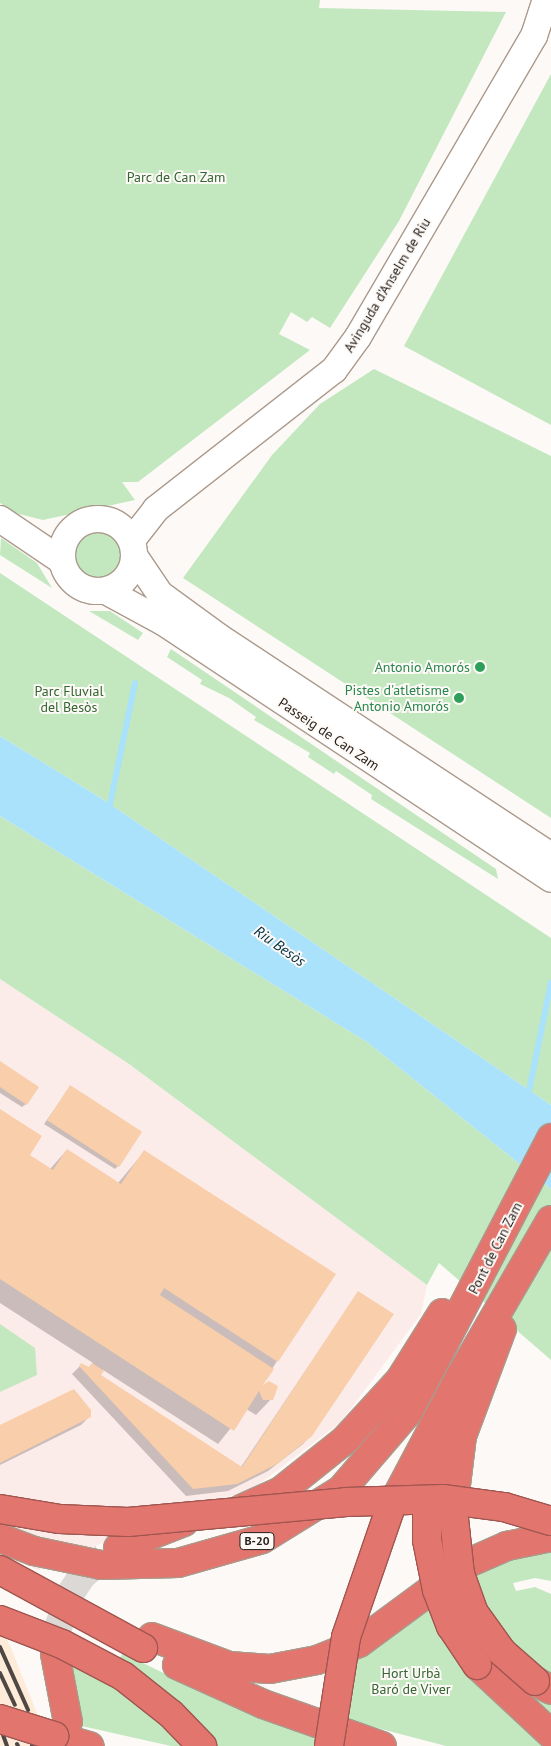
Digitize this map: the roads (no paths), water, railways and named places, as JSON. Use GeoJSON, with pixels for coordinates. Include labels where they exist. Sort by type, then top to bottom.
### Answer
{"type":"FeatureCollection","features":[{"type":"Feature","properties":{"kind":"highway","name":"Pont de Can Zam"},"geometry":{"type":"LineString","coordinates":[[430,1353],[551,1138]]}},
{"type":"Feature","properties":{"kind":"highway"},"geometry":{"type":"LineString","coordinates":[[543,1685],[502,1652],[474,1613],[440,1509],[440,1449],[511,1294],[551,1220]]}},
{"type":"Feature","properties":{"kind":"highway","name":"B-20"},"geometry":{"type":"LineString","coordinates":[[0,1538],[58,1557],[125,1566],[201,1559],[262,1539],[314,1510],[366,1466],[408,1412],[430,1353]]}},
{"type":"Feature","properties":{"kind":"highway"},"geometry":{"type":"LineString","coordinates":[[118,1548],[160,1529],[242,1509],[281,1491],[324,1460],[430,1353]]}},
{"type":"Feature","properties":{"kind":"highway"},"geometry":{"type":"LineString","coordinates":[[329,1746],[346,1637],[390,1509],[471,1382]]}},
{"type":"Feature","properties":{"kind":"highway"},"geometry":{"type":"LineString","coordinates":[[0,1509],[60,1519],[128,1522],[416,1499],[480,1503],[551,1520]]}},
{"type":"Feature","properties":{"kind":"highway"},"geometry":{"type":"LineString","coordinates":[[440,1509],[427,1540],[437,1590],[451,1626],[477,1664],[551,1734]]}},
{"type":"Feature","properties":{"kind":"highway"},"geometry":{"type":"LineString","coordinates":[[147,1643],[229,1666],[270,1669],[317,1660],[359,1643],[466,1564],[507,1546],[551,1537]]}},
{"type":"Feature","properties":{"kind":"highway"},"geometry":{"type":"LineString","coordinates":[[0,1570],[28,1586],[147,1643],[263,1704],[382,1746]]}},
{"type":"Feature","properties":{"kind":"highway"},"geometry":{"type":"LineString","coordinates":[[0,1620],[62,1644],[123,1676],[171,1714],[202,1746]]}},
{"type":"Feature","properties":{"kind":"highway"},"geometry":{"type":"LineString","coordinates":[[55,1654],[61,1729]]}},
{"type":"Feature","properties":{"kind":"highway"},"geometry":{"type":"LineString","coordinates":[[0,1718],[61,1729],[90,1746]]}},
{"type":"Feature","properties":{"kind":"street","name":"Avinguda d'Anselm de Riu"},"geometry":{"type":"LineString","coordinates":[[129,541],[156,509],[334,370],[358,338],[534,36],[546,0]]}},
{"type":"Feature","properties":{"kind":"street"},"geometry":{"type":"LineString","coordinates":[[0,519],[62,562],[78,586],[106,591],[128,577],[129,541],[100,518],[80,523],[66,537],[62,562]]}},
{"type":"Feature","properties":{"kind":"street","name":"Passeig de Can Zam"},"geometry":{"type":"LineString","coordinates":[[129,541],[160,594],[219,638],[551,856]]}},
{"type":"Feature","properties":{"kind":"street","name":"Passeig de Can Zam"},"geometry":{"type":"LineString","coordinates":[[106,591],[163,622],[551,879]]}},
{"type":"Feature","properties":{"kind":"water","name":"Riu Besòs"},"geometry":{"type":"Polygon","coordinates":[[[0,736],[104,800],[551,1105],[551,1189],[367,1042],[0,816],[0,736]]]}},
{"type":"Feature","properties":{"kind":"waterway"},"geometry":{"type":"LineString","coordinates":[[109,809],[135,684]]}},
{"type":"Feature","properties":{"kind":"waterway"},"geometry":{"type":"LineString","coordinates":[[528,1096],[551,983]]}},
{"type":"Feature","properties":{"kind":"tunnel"},"geometry":{"type":"LineString","coordinates":[[55,1654],[57,1631],[70,1594],[83,1575],[112,1551]]}},
{"type":"Feature","properties":{"kind":"railway"},"geometry":{"type":"LineString","coordinates":[[0,1647],[28,1710]]}},
{"type":"Feature","properties":{"kind":"railway"},"geometry":{"type":"LineString","coordinates":[[0,1673],[15,1705]]}},
{"type":"Feature","properties":{"kind":"railway"},"geometry":{"type":"LineString","coordinates":[[3,1735],[7,1746]]}},
{"type":"Feature","properties":{"kind":"place","name":"Antonio Amorós"},"geometry":{"type":"Point","coordinates":[480,667]}},
{"type":"Feature","properties":{"kind":"place","name":"Pistes d'atletisme Antonio Amorós"},"geometry":{"type":"Point","coordinates":[459,698]}},
{"type":"Feature","properties":{"kind":"park label","name":"Parc de Can Zam"},"geometry":{"type":"Point","coordinates":[176,177]}},
{"type":"Feature","properties":{"kind":"park label","name":"Parc Fluvial del Besòs"},"geometry":{"type":"Point","coordinates":[69,700]}},
{"type":"Feature","properties":{"kind":"park label","name":"Hort Urbà Baró de Viver"},"geometry":{"type":"Point","coordinates":[411,1682]}}]}
